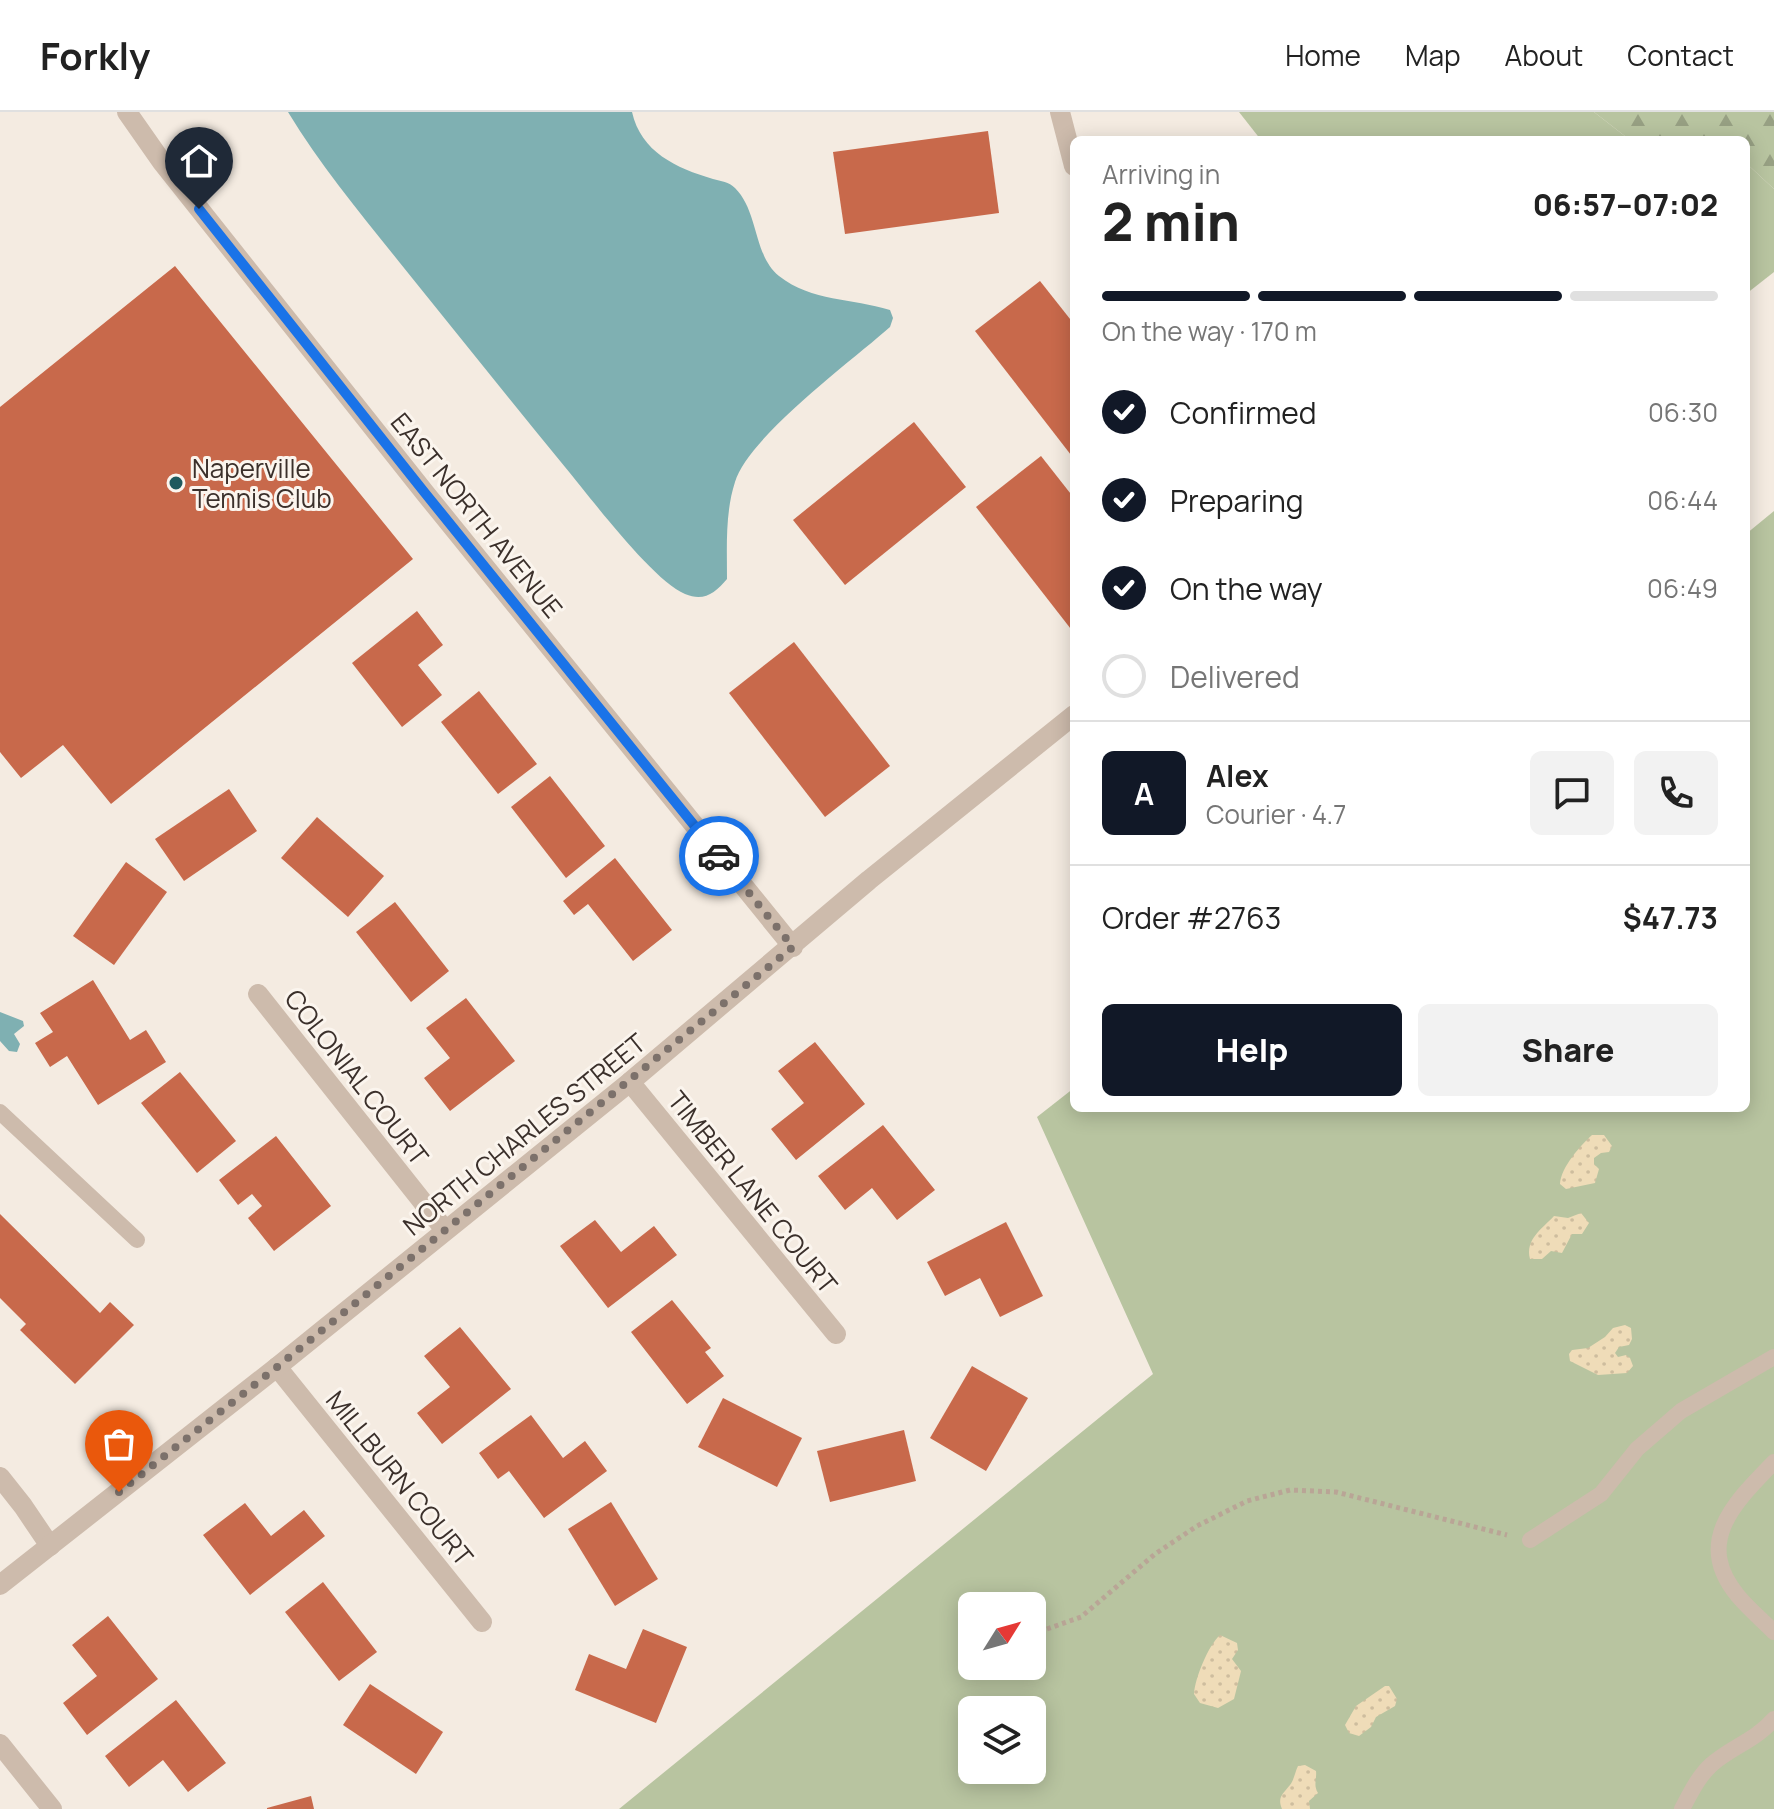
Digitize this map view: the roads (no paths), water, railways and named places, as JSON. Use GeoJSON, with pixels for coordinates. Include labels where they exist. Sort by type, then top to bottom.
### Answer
{"type":"FeatureCollection","features":[{"type":"Feature","properties":{"kind":"street","name":"EAST NORTH AVENUE"},"geometry":{"type":"LineString","coordinates":[[127,112],[162,162],[425,493],[793,947]]}},
{"type":"Feature","properties":{"kind":"street"},"geometry":{"type":"LineString","coordinates":[[1060,112],[1070,151]]}},
{"type":"Feature","properties":{"kind":"street","name":"NORTH CHARLES STREET"},"geometry":{"type":"LineString","coordinates":[[0,1585],[277,1367],[630,1082],[881,871],[1070,718]]}},
{"type":"Feature","properties":{"kind":"street","name":"COLONIAL COURT"},"geometry":{"type":"LineString","coordinates":[[258,994],[445,1230]]}},
{"type":"Feature","properties":{"kind":"street","name":"TIMBER LANE COURT"},"geometry":{"type":"LineString","coordinates":[[630,1082],[836,1334]]}},
{"type":"Feature","properties":{"kind":"street","name":"MILLBURN COURT"},"geometry":{"type":"LineString","coordinates":[[277,1367],[482,1622]]}},
{"type":"Feature","properties":{"kind":"street"},"geometry":{"type":"LineString","coordinates":[[0,1477],[50,1546]]}},
{"type":"Feature","properties":{"kind":"street"},"geometry":{"type":"LineString","coordinates":[[0,1744],[52,1809]]}},
{"type":"Feature","properties":{"kind":"lane"},"geometry":{"type":"LineString","coordinates":[[0,1112],[137,1240]]}},
{"type":"Feature","properties":{"kind":"lane"},"geometry":{"type":"LineString","coordinates":[[1530,1540],[1601,1494],[1637,1449],[1681,1411],[1774,1357]]}},
{"type":"Feature","properties":{"kind":"lane"},"geometry":{"type":"LineString","coordinates":[[1774,1462],[1732,1510],[1720,1534],[1717,1553],[1723,1572],[1737,1595],[1774,1632]]}},
{"type":"Feature","properties":{"kind":"lane"},"geometry":{"type":"LineString","coordinates":[[1682,1809],[1708,1768],[1724,1755],[1745,1745],[1774,1719]]}},
{"type":"Feature","properties":{"kind":"water"},"geometry":{"type":"Polygon","coordinates":[[[288,112],[632,112],[643,138],[662,156],[686,170],[735,188],[748,209],[765,257],[779,276],[805,291],[890,310],[893,318],[890,327],[780,422],[744,464],[735,482],[730,506],[727,579],[718,588],[709,595],[698,597],[685,594],[671,586],[639,556],[356,208],[288,112]]]}},
{"type":"Feature","properties":{"kind":"water"},"geometry":{"type":"Polygon","coordinates":[[[0,1012],[23,1021],[24,1026],[14,1034],[20,1044],[17,1052],[9,1051],[0,1041],[0,1012]]]}},
{"type":"Feature","properties":{"kind":"place","name":"Naperville Tennis Club"},"geometry":{"type":"Point","coordinates":[176,483]}}]}
